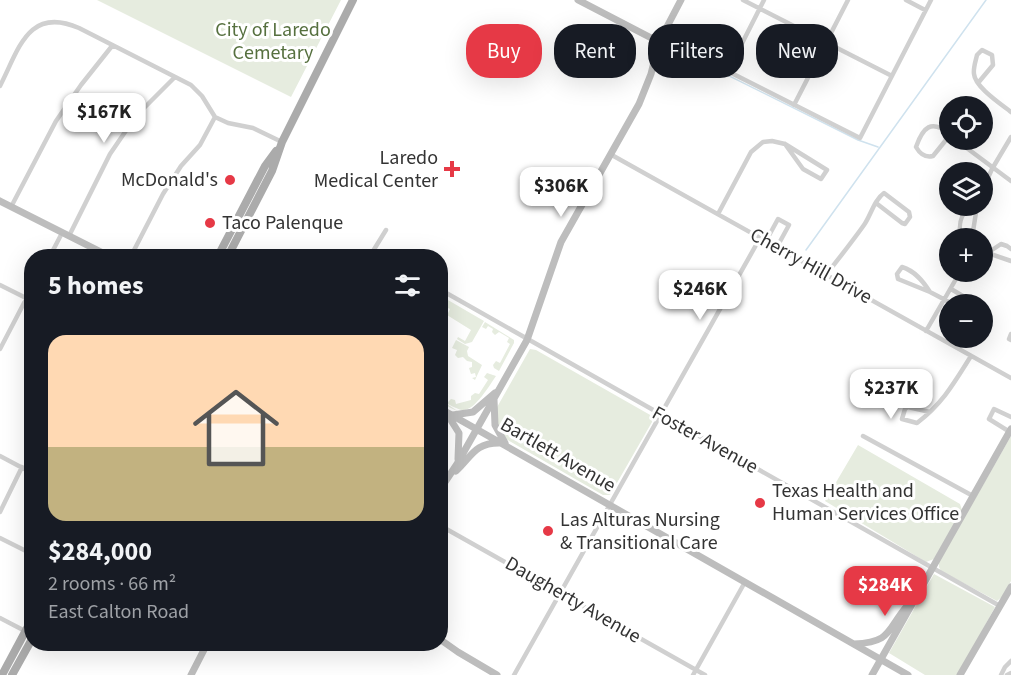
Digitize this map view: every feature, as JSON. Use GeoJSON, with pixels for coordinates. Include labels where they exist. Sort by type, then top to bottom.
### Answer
{"type":"FeatureCollection","features":[{"type":"Feature","properties":{"kind":"main road"},"geometry":{"type":"LineString","coordinates":[[232,249],[272,171],[282,142],[352,0]]}},
{"type":"Feature","properties":{"kind":"main road"},"geometry":{"type":"LineString","coordinates":[[578,0],[648,36]]}},
{"type":"Feature","properties":{"kind":"main road"},"geometry":{"type":"LineString","coordinates":[[668,24],[681,0]]}},
{"type":"Feature","properties":{"kind":"main road"},"geometry":{"type":"LineString","coordinates":[[451,475],[527,340],[561,243],[646,90],[649,78]]}},
{"type":"Feature","properties":{"kind":"main road"},"geometry":{"type":"LineString","coordinates":[[222,249],[265,166],[282,142]]}},
{"type":"Feature","properties":{"kind":"main road"},"geometry":{"type":"LineString","coordinates":[[0,201],[95,249]]}},
{"type":"Feature","properties":{"kind":"main road"},"geometry":{"type":"LineString","coordinates":[[452,415],[474,411],[499,390]]}},
{"type":"Feature","properties":{"kind":"main road"},"geometry":{"type":"LineString","coordinates":[[448,479],[480,446],[488,443],[504,444],[495,423],[494,398]]}},
{"type":"Feature","properties":{"kind":"main road","name":"Bartlett Avenue"},"geometry":{"type":"LineString","coordinates":[[448,413],[908,675]]}},
{"type":"Feature","properties":{"kind":"main road"},"geometry":{"type":"LineString","coordinates":[[448,416],[459,433],[457,464]]}},
{"type":"Feature","properties":{"kind":"main road"},"geometry":{"type":"LineString","coordinates":[[872,675],[1010,430]]}},
{"type":"Feature","properties":{"kind":"main road"},"geometry":{"type":"LineString","coordinates":[[960,675],[1011,586]]}},
{"type":"Feature","properties":{"kind":"main road"},"geometry":{"type":"LineString","coordinates":[[853,644],[866,643],[885,637],[901,613],[917,596]]}},
{"type":"Feature","properties":{"kind":"main road"},"geometry":{"type":"LineString","coordinates":[[2,675],[24,633]]}},
{"type":"Feature","properties":{"kind":"main road"},"geometry":{"type":"LineString","coordinates":[[448,645],[497,675]]}},
{"type":"Feature","properties":{"kind":"main road"},"geometry":{"type":"LineString","coordinates":[[12,675],[25,651]]}},
{"type":"Feature","properties":{"kind":"main road"},"geometry":{"type":"LineString","coordinates":[[191,675],[203,651]]}},
{"type":"Feature","properties":{"kind":"street"},"geometry":{"type":"LineString","coordinates":[[594,8],[598,0]]}},
{"type":"Feature","properties":{"kind":"street"},"geometry":{"type":"LineString","coordinates":[[743,0],[789,24]]}},
{"type":"Feature","properties":{"kind":"street"},"geometry":{"type":"LineString","coordinates":[[744,40],[764,0]]}},
{"type":"Feature","properties":{"kind":"street"},"geometry":{"type":"LineString","coordinates":[[836,24],[848,0]]}},
{"type":"Feature","properties":{"kind":"street"},"geometry":{"type":"LineString","coordinates":[[906,0],[926,10]]}},
{"type":"Feature","properties":{"kind":"street"},"geometry":{"type":"LineString","coordinates":[[742,78],[860,138],[931,0]]}},
{"type":"Feature","properties":{"kind":"street"},"geometry":{"type":"LineString","coordinates":[[0,86],[28,33],[44,22],[61,22],[79,28],[175,77],[196,90],[215,117],[228,123],[253,128],[282,142]]}},
{"type":"Feature","properties":{"kind":"street"},"geometry":{"type":"LineString","coordinates":[[11,207],[56,121],[112,46]]}},
{"type":"Feature","properties":{"kind":"street"},"geometry":{"type":"LineString","coordinates":[[838,49],[892,76]]}},
{"type":"Feature","properties":{"kind":"street"},"geometry":{"type":"LineString","coordinates":[[978,83],[993,65],[992,55],[982,50],[977,55],[974,74],[978,83],[1011,112]]}},
{"type":"Feature","properties":{"kind":"street"},"geometry":{"type":"LineString","coordinates":[[55,249],[66,235],[110,154],[136,116],[175,77]]}},
{"type":"Feature","properties":{"kind":"street"},"geometry":{"type":"LineString","coordinates":[[794,105],[808,78]]}},
{"type":"Feature","properties":{"kind":"street"},"geometry":{"type":"LineString","coordinates":[[135,249],[167,186],[200,145],[215,117]]}},
{"type":"Feature","properties":{"kind":"street"},"geometry":{"type":"LineString","coordinates":[[934,125],[940,127],[950,135],[933,156],[919,153],[916,147],[928,127],[934,125]]}},
{"type":"Feature","properties":{"kind":"street"},"geometry":{"type":"LineString","coordinates":[[993,167],[1011,137]]}},
{"type":"Feature","properties":{"kind":"street"},"geometry":{"type":"LineString","coordinates":[[718,214],[750,152],[763,142],[772,141],[785,144],[827,170],[821,179],[803,169],[785,144]]}},
{"type":"Feature","properties":{"kind":"street"},"geometry":{"type":"LineString","coordinates":[[968,150],[983,162]]}},
{"type":"Feature","properties":{"kind":"street","name":"Cherry Hill Drive"},"geometry":{"type":"LineString","coordinates":[[610,154],[1011,378]]}},
{"type":"Feature","properties":{"kind":"street"},"geometry":{"type":"LineString","coordinates":[[993,170],[1011,181]]}},
{"type":"Feature","properties":{"kind":"street"},"geometry":{"type":"LineString","coordinates":[[826,275],[866,222],[876,203],[884,193],[909,213],[910,217],[905,224],[902,224],[876,203]]}},
{"type":"Feature","properties":{"kind":"street"},"geometry":{"type":"LineString","coordinates":[[514,675],[660,415],[763,239],[778,219],[789,225],[777,247]]}},
{"type":"Feature","properties":{"kind":"street"},"geometry":{"type":"LineString","coordinates":[[375,249],[386,230]]}},
{"type":"Feature","properties":{"kind":"street"},"geometry":{"type":"LineString","coordinates":[[993,249],[1001,244],[1011,249]]}},
{"type":"Feature","properties":{"kind":"street"},"geometry":{"type":"LineString","coordinates":[[993,254],[1011,261]]}},
{"type":"Feature","properties":{"kind":"street"},"geometry":{"type":"LineString","coordinates":[[930,291],[920,277],[906,268],[897,273],[898,279],[939,296]]}},
{"type":"Feature","properties":{"kind":"street"},"geometry":{"type":"LineString","coordinates":[[948,294],[955,282]]}},
{"type":"Feature","properties":{"kind":"street"},"geometry":{"type":"LineString","coordinates":[[0,285],[24,297]]}},
{"type":"Feature","properties":{"kind":"street"},"geometry":{"type":"LineString","coordinates":[[951,289],[960,294]]}},
{"type":"Feature","properties":{"kind":"street","name":"Foster Avenue"},"geometry":{"type":"LineString","coordinates":[[448,294],[1000,606]]}},
{"type":"Feature","properties":{"kind":"street"},"geometry":{"type":"LineString","coordinates":[[0,350],[24,309]]}},
{"type":"Feature","properties":{"kind":"street"},"geometry":{"type":"LineString","coordinates":[[926,331],[939,310]]}},
{"type":"Feature","properties":{"kind":"street"},"geometry":{"type":"LineString","coordinates":[[1011,334],[1009,339],[1011,340]]}},
{"type":"Feature","properties":{"kind":"street"},"geometry":{"type":"LineString","coordinates":[[930,412],[908,407],[902,419],[917,423],[930,412],[944,400],[971,356]]}},
{"type":"Feature","properties":{"kind":"street"},"geometry":{"type":"LineString","coordinates":[[1010,430],[990,419],[994,409],[1011,417]]}},
{"type":"Feature","properties":{"kind":"street"},"geometry":{"type":"LineString","coordinates":[[863,436],[973,496]]}},
{"type":"Feature","properties":{"kind":"street"},"geometry":{"type":"LineString","coordinates":[[0,512],[22,467],[1,458]]}},
{"type":"Feature","properties":{"kind":"street","name":"Daugherty Avenue"},"geometry":{"type":"LineString","coordinates":[[448,530],[694,673],[705,675]]}},
{"type":"Feature","properties":{"kind":"street"},"geometry":{"type":"LineString","coordinates":[[0,538],[24,550]]}},
{"type":"Feature","properties":{"kind":"street"},"geometry":{"type":"LineString","coordinates":[[694,673],[745,582]]}},
{"type":"Feature","properties":{"kind":"street"},"geometry":{"type":"LineString","coordinates":[[0,618],[24,630]]}},
{"type":"Feature","properties":{"kind":"street"},"geometry":{"type":"LineString","coordinates":[[1001,675],[1011,661]]}},
{"type":"Feature","properties":{"kind":"green space","name":"City of Laredo Cemetary"},"geometry":{"type":"Polygon","coordinates":[[[97,0],[341,0],[291,97],[97,0]]]}},
{"type":"Feature","properties":{"kind":"green space"},"geometry":{"type":"Polygon","coordinates":[[[448,300],[484,321],[472,342],[465,344],[457,339],[458,337],[465,341],[471,330],[448,316],[450,309],[448,300]]]}},
{"type":"Feature","properties":{"kind":"green space"},"geometry":{"type":"Polygon","coordinates":[[[485,322],[514,340],[499,371],[493,365],[496,361],[500,363],[510,344],[507,342],[509,338],[499,332],[495,335],[492,332],[493,329],[488,326],[486,329],[482,327],[485,322]]]}},
{"type":"Feature","properties":{"kind":"green space"},"geometry":{"type":"Polygon","coordinates":[[[456,340],[469,347],[468,356],[482,365],[475,380],[472,378],[476,377],[475,373],[471,374],[469,368],[472,367],[472,362],[455,355],[457,350],[452,348],[456,340]]]}},
{"type":"Feature","properties":{"kind":"green space"},"geometry":{"type":"Polygon","coordinates":[[[530,349],[536,350],[652,416],[652,422],[610,495],[603,495],[506,439],[497,426],[496,409],[530,349]]]}},
{"type":"Feature","properties":{"kind":"green space"},"geometry":{"type":"Polygon","coordinates":[[[487,373],[496,376],[481,398],[471,407],[462,410],[448,404],[451,399],[455,400],[456,404],[471,400],[471,396],[475,393],[479,394],[488,380],[484,377],[487,373]]]}},
{"type":"Feature","properties":{"kind":"green space"},"geometry":{"type":"Polygon","coordinates":[[[1011,436],[1011,581],[1003,596],[997,601],[941,571],[939,562],[1011,436]]]}},
{"type":"Feature","properties":{"kind":"green space"},"geometry":{"type":"Polygon","coordinates":[[[858,445],[960,504],[962,510],[934,559],[926,562],[825,501],[858,445]]]}},
{"type":"Feature","properties":{"kind":"green space"},"geometry":{"type":"Polygon","coordinates":[[[934,574],[995,607],[958,675],[925,675],[889,653],[934,574]]]}},
{"type":"Feature","properties":{"kind":"waterway"},"geometry":{"type":"LineString","coordinates":[[806,250],[986,0]]}},
{"type":"Feature","properties":{"kind":"waterway"},"geometry":{"type":"LineString","coordinates":[[733,78],[858,140],[878,147]]}},
{"type":"Feature","properties":{"kind":"place","name":"Laredo Medical Center"},"geometry":{"type":"Point","coordinates":[452,169]}},
{"type":"Feature","properties":{"kind":"place","name":"McDonald's"},"geometry":{"type":"Point","coordinates":[230,180]}},
{"type":"Feature","properties":{"kind":"place","name":"Taco Palenque"},"geometry":{"type":"Point","coordinates":[210,223]}},
{"type":"Feature","properties":{"kind":"place","name":"Texas Health and Human Services Office"},"geometry":{"type":"Point","coordinates":[760,503]}},
{"type":"Feature","properties":{"kind":"place","name":"Las Alturas Nursing & Transitional Care"},"geometry":{"type":"Point","coordinates":[548,531]}}]}
